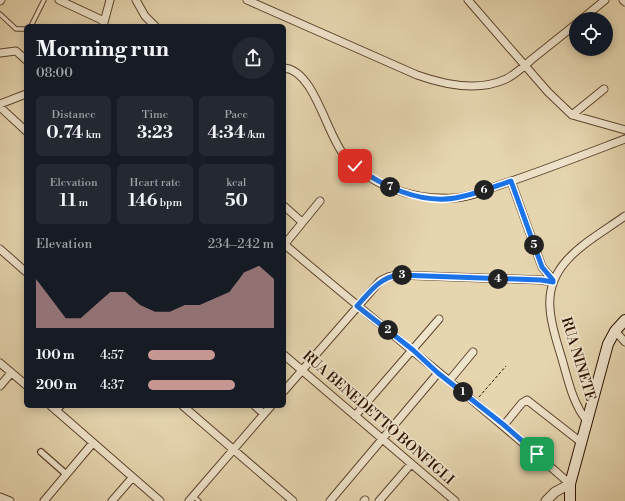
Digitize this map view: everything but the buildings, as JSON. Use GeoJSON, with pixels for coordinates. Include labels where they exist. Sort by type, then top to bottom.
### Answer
{"type":"FeatureCollection","features":[{"type":"Feature","properties":{"kind":"main road"},"geometry":{"type":"LineString","coordinates":[[570,501],[570,484],[608,344],[614,331],[625,320]]}},
{"type":"Feature","properties":{"kind":"street"},"geometry":{"type":"LineString","coordinates":[[59,0],[103,24],[110,0]]}},
{"type":"Feature","properties":{"kind":"street"},"geometry":{"type":"LineString","coordinates":[[136,0],[145,16],[153,24]]}},
{"type":"Feature","properties":{"kind":"street"},"geometry":{"type":"LineString","coordinates":[[247,0],[435,82],[462,86],[487,84],[506,79],[569,30]]}},
{"type":"Feature","properties":{"kind":"street"},"geometry":{"type":"LineString","coordinates":[[468,0],[561,106],[572,115],[625,130]]}},
{"type":"Feature","properties":{"kind":"street"},"geometry":{"type":"LineString","coordinates":[[590,12],[605,0]]}},
{"type":"Feature","properties":{"kind":"street"},"geometry":{"type":"LineString","coordinates":[[0,53],[16,51],[24,58]]}},
{"type":"Feature","properties":{"kind":"street"},"geometry":{"type":"LineString","coordinates":[[286,68],[290,69],[303,78],[312,91],[334,140],[344,155],[355,166],[383,185],[408,194],[431,198],[454,198],[511,181],[625,139]]}},
{"type":"Feature","properties":{"kind":"street"},"geometry":{"type":"LineString","coordinates":[[572,115],[604,89]]}},
{"type":"Feature","properties":{"kind":"street"},"geometry":{"type":"LineString","coordinates":[[0,104],[24,95]]}},
{"type":"Feature","properties":{"kind":"street"},"geometry":{"type":"LineString","coordinates":[[0,107],[24,129]]}},
{"type":"Feature","properties":{"kind":"street"},"geometry":{"type":"LineString","coordinates":[[511,181],[542,267],[553,281]]}},
{"type":"Feature","properties":{"kind":"street"},"geometry":{"type":"LineString","coordinates":[[286,242],[320,201]]}},
{"type":"Feature","properties":{"kind":"street"},"geometry":{"type":"LineString","coordinates":[[286,208],[302,222]]}},
{"type":"Feature","properties":{"kind":"street","name":"RUA NINETE"},"geometry":{"type":"LineString","coordinates":[[587,421],[580,413],[553,328],[550,307],[553,281],[561,267],[569,258],[625,216]]}},
{"type":"Feature","properties":{"kind":"street"},"geometry":{"type":"LineString","coordinates":[[286,247],[357,306],[413,350],[438,373],[504,425],[570,484],[555,492],[546,501]]}},
{"type":"Feature","properties":{"kind":"street"},"geometry":{"type":"LineString","coordinates":[[0,249],[24,270]]}},
{"type":"Feature","properties":{"kind":"street"},"geometry":{"type":"LineString","coordinates":[[286,389],[357,306],[380,281],[388,277],[398,275],[553,281]]}},
{"type":"Feature","properties":{"kind":"street"},"geometry":{"type":"LineString","coordinates":[[355,416],[439,319]]}},
{"type":"Feature","properties":{"kind":"street"},"geometry":{"type":"LineString","coordinates":[[614,331],[625,342]]}},
{"type":"Feature","properties":{"kind":"street"},"geometry":{"type":"LineString","coordinates":[[449,381],[473,352]]}},
{"type":"Feature","properties":{"kind":"street","name":"RUA BENEDETTO BONFIGLI"},"geometry":{"type":"LineString","coordinates":[[286,357],[455,501]]}},
{"type":"Feature","properties":{"kind":"street"},"geometry":{"type":"LineString","coordinates":[[0,363],[11,373],[24,380]]}},
{"type":"Feature","properties":{"kind":"street"},"geometry":{"type":"LineString","coordinates":[[0,386],[11,373]]}},
{"type":"Feature","properties":{"kind":"street"},"geometry":{"type":"LineString","coordinates":[[330,501],[438,373]]}},
{"type":"Feature","properties":{"kind":"street"},"geometry":{"type":"LineString","coordinates":[[504,425],[522,403],[527,400],[582,443]]}},
{"type":"Feature","properties":{"kind":"street"},"geometry":{"type":"LineString","coordinates":[[56,408],[92,444],[160,501]]}},
{"type":"Feature","properties":{"kind":"street"},"geometry":{"type":"LineString","coordinates":[[185,408],[293,501]]}},
{"type":"Feature","properties":{"kind":"street"},"geometry":{"type":"LineString","coordinates":[[257,408],[264,414]]}},
{"type":"Feature","properties":{"kind":"street"},"geometry":{"type":"LineString","coordinates":[[194,499],[269,408]]}},
{"type":"Feature","properties":{"kind":"street"},"geometry":{"type":"LineString","coordinates":[[44,501],[92,444]]}},
{"type":"Feature","properties":{"kind":"street"},"geometry":{"type":"LineString","coordinates":[[41,452],[66,474]]}},
{"type":"Feature","properties":{"kind":"street"},"geometry":{"type":"LineString","coordinates":[[379,501],[411,464]]}},
{"type":"Feature","properties":{"kind":"street"},"geometry":{"type":"LineString","coordinates":[[112,501],[132,478]]}},
{"type":"Feature","properties":{"kind":"street"},"geometry":{"type":"LineString","coordinates":[[0,497],[10,501]]}},
{"type":"Feature","properties":{"kind":"lane"},"geometry":{"type":"LineString","coordinates":[[32,24],[44,0]]}},
{"type":"Feature","properties":{"kind":"lane"},"geometry":{"type":"LineString","coordinates":[[0,14],[16,29],[24,29]]}},
{"type":"Feature","properties":{"kind":"path"},"geometry":{"type":"LineString","coordinates":[[474,402],[506,366]]}},
{"type":"Feature","properties":{"kind":"route"},"geometry":{"type":"LineString","coordinates":[[355,166],[369,177],[383,185],[408,194],[431,198],[454,198],[479,192],[511,181],[542,267],[553,282],[541,280],[398,275],[388,277],[380,281],[357,306],[413,350],[438,373],[504,425],[537,454]]}}]}
